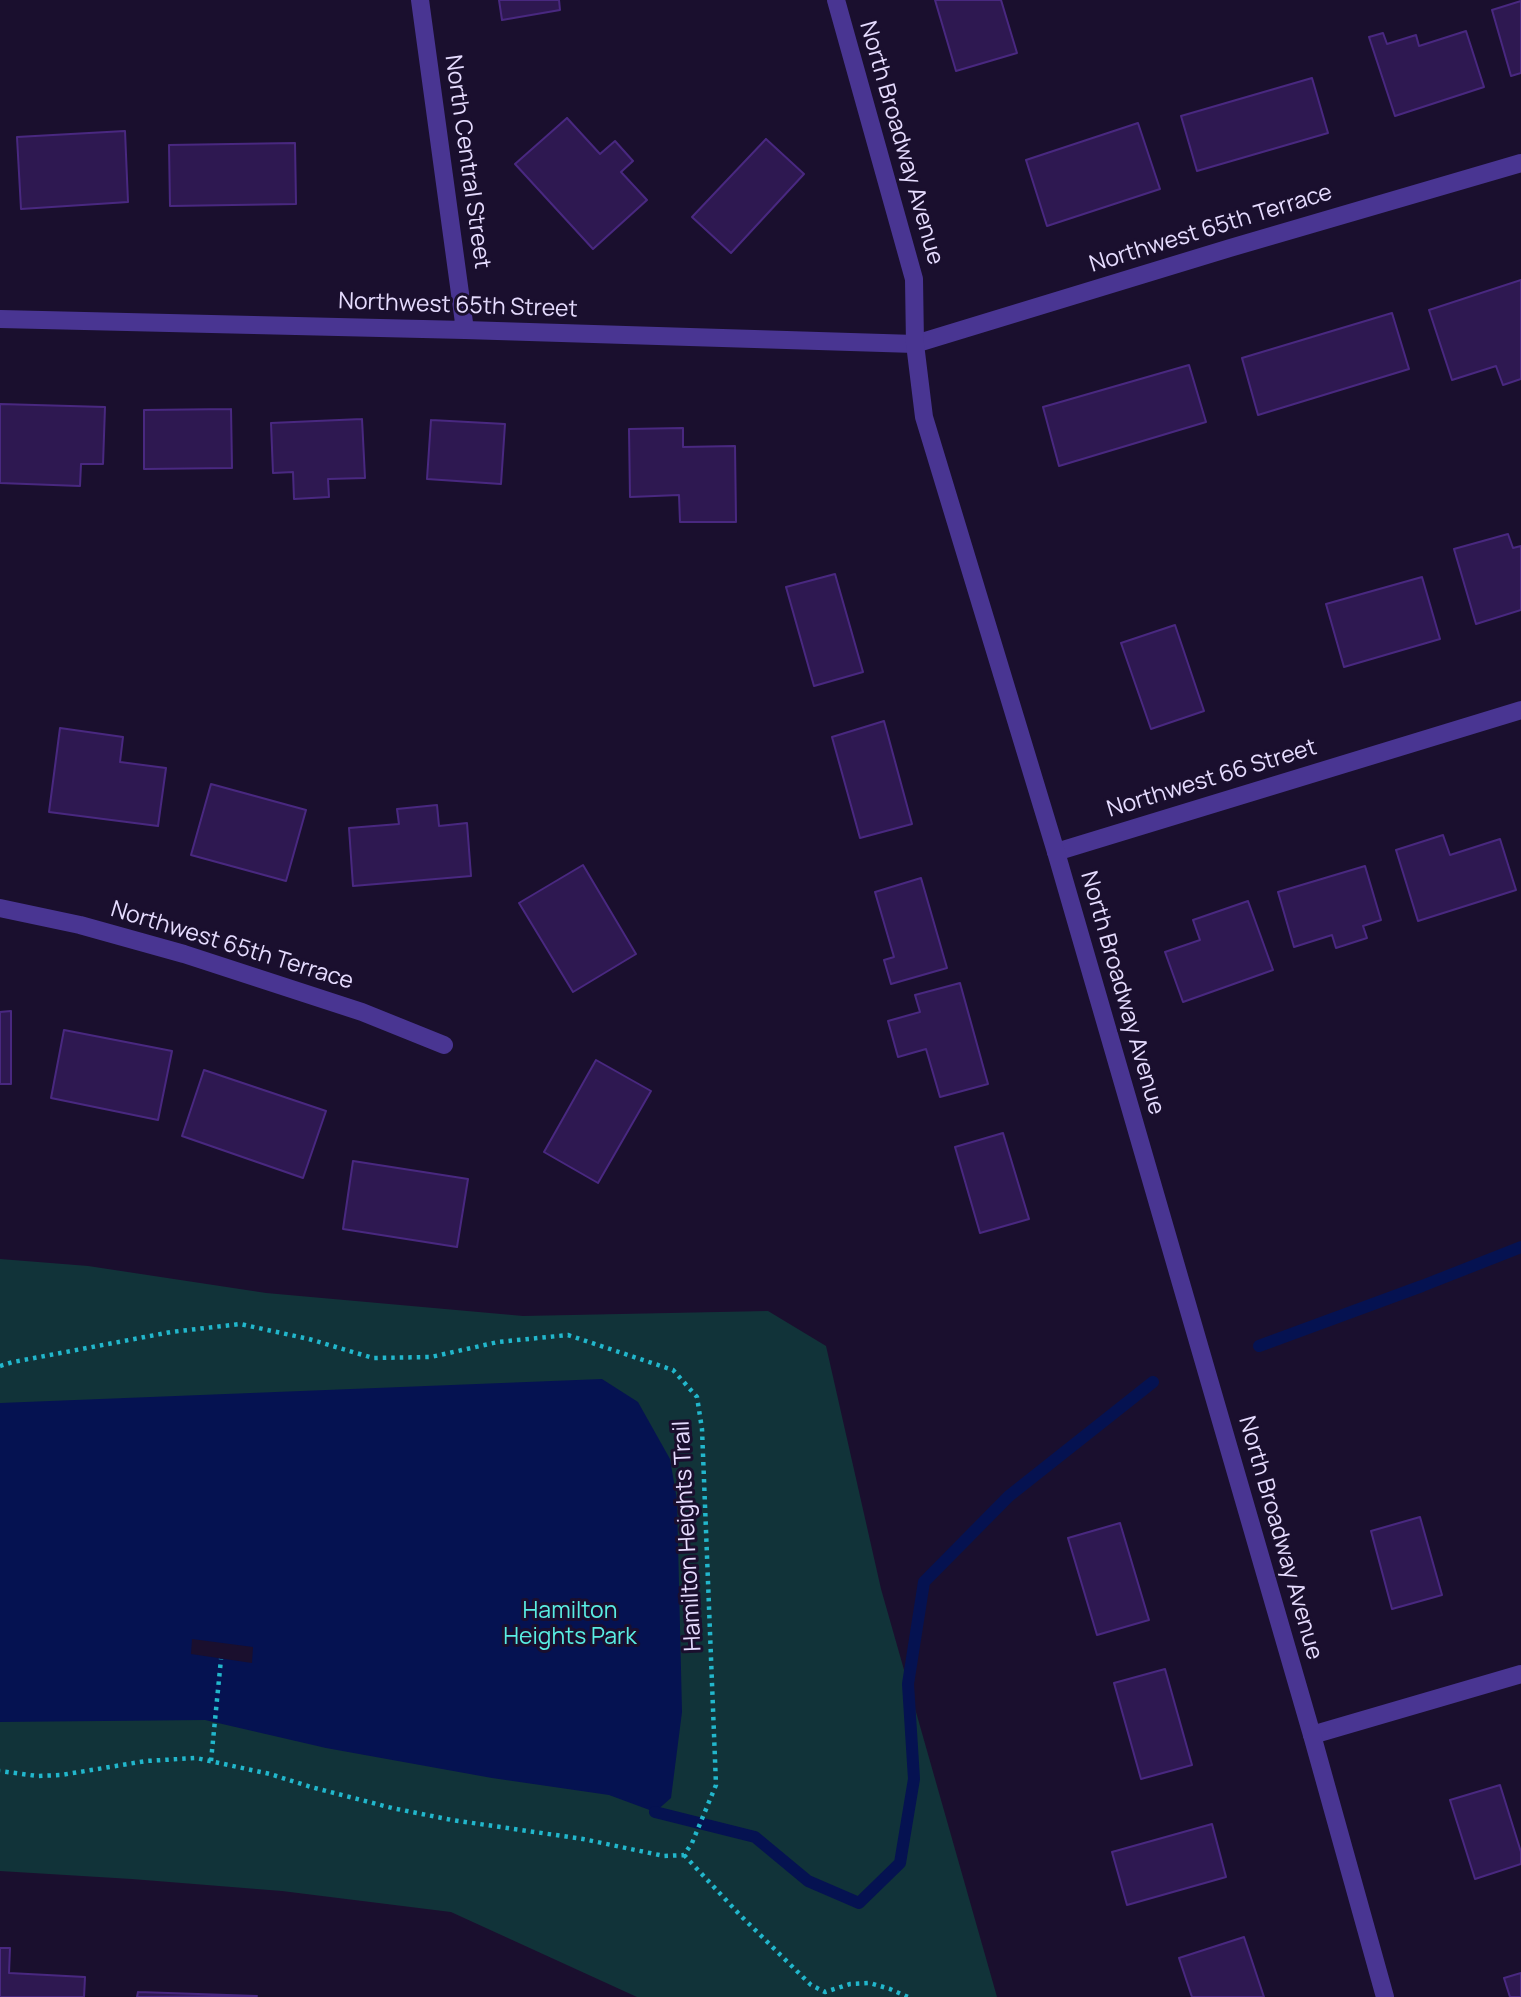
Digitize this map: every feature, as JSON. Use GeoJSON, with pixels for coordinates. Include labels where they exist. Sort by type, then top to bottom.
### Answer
{"type":"FeatureCollection","features":[{"type":"Feature","properties":{"kind":"street","name":"North Central Street"},"geometry":{"type":"LineString","coordinates":[[420,0],[465,330]]}},
{"type":"Feature","properties":{"kind":"street","name":"North Broadway Avenue"},"geometry":{"type":"LineString","coordinates":[[836,0],[914,279],[915,344],[924,417],[1056,852],[1312,1735],[1385,1997]]}},
{"type":"Feature","properties":{"kind":"street","name":"Northwest 65th Terrace"},"geometry":{"type":"LineString","coordinates":[[915,344],[1521,163]]}},
{"type":"Feature","properties":{"kind":"street","name":"Northwest 65th Street"},"geometry":{"type":"LineString","coordinates":[[0,319],[915,344]]}},
{"type":"Feature","properties":{"kind":"street","name":"Northwest 66 Street"},"geometry":{"type":"LineString","coordinates":[[1056,852],[1521,710]]}},
{"type":"Feature","properties":{"kind":"street","name":"Northwest 65th Terrace"},"geometry":{"type":"LineString","coordinates":[[0,908],[80,925],[184,954],[362,1012],[444,1045]]}},
{"type":"Feature","properties":{"kind":"street"},"geometry":{"type":"LineString","coordinates":[[1312,1735],[1521,1674]]}},
{"type":"Feature","properties":{"kind":"path","name":"Hamilton Heights Trail"},"geometry":{"type":"LineString","coordinates":[[0,1366],[171,1332],[240,1324],[309,1339],[373,1358],[431,1357],[498,1342],[568,1335],[673,1370],[697,1397],[702,1430],[716,1754],[716,1785],[708,1809],[684,1855]]}},
{"type":"Feature","properties":{"kind":"path"},"geometry":{"type":"LineString","coordinates":[[211,1761],[221,1659]]}},
{"type":"Feature","properties":{"kind":"path"},"geometry":{"type":"LineString","coordinates":[[0,1771],[37,1776],[90,1771],[146,1760],[196,1758],[270,1774],[392,1808],[440,1818],[583,1839],[664,1857],[684,1855],[741,1916],[825,1995],[850,1984],[870,1983],[908,1997]]}},
{"type":"Feature","properties":{"kind":"green space","name":"Hamilton Heights Park"},"geometry":{"type":"Polygon","coordinates":[[[0,1259],[88,1266],[266,1293],[523,1316],[768,1311],[826,1346],[881,1589],[997,1997],[637,1997],[451,1912],[282,1891],[0,1871],[0,1259]]]}},
{"type":"Feature","properties":{"kind":"shaded area"},"geometry":{"type":"Polygon","coordinates":[[[602,1379],[638,1402],[670,1459],[677,1500],[682,1712],[671,1798],[655,1812],[609,1795],[492,1778],[326,1748],[205,1720],[0,1722],[0,1403],[602,1379]]]}},
{"type":"Feature","properties":{"kind":"pier"},"geometry":{"type":"Polygon","coordinates":[[[192,1639],[253,1647],[252,1663],[191,1654],[192,1639]]]}},
{"type":"Feature","properties":{"kind":"building"},"geometry":{"type":"Polygon","coordinates":[[[499,0],[559,0],[560,10],[502,20],[499,0]]]}},
{"type":"Feature","properties":{"kind":"building"},"geometry":{"type":"Polygon","coordinates":[[[935,0],[1001,0],[1017,53],[956,71],[935,0]]]}},
{"type":"Feature","properties":{"kind":"building"},"geometry":{"type":"Polygon","coordinates":[[[1521,1],[1521,73],[1511,76],[1492,10],[1521,1]]]}},
{"type":"Feature","properties":{"kind":"building"},"geometry":{"type":"Polygon","coordinates":[[[1466,31],[1484,87],[1395,116],[1369,37],[1383,33],[1387,44],[1416,35],[1419,46],[1466,31]]]}},
{"type":"Feature","properties":{"kind":"building"},"geometry":{"type":"Polygon","coordinates":[[[1312,78],[1328,133],[1197,171],[1181,116],[1312,78]]]}},
{"type":"Feature","properties":{"kind":"building"},"geometry":{"type":"Polygon","coordinates":[[[567,118],[600,154],[615,141],[633,161],[621,172],[647,200],[593,249],[515,164],[567,118]]]}},
{"type":"Feature","properties":{"kind":"building"},"geometry":{"type":"Polygon","coordinates":[[[1138,123],[1160,189],[1047,226],[1026,160],[1138,123]]]}},
{"type":"Feature","properties":{"kind":"building"},"geometry":{"type":"Polygon","coordinates":[[[125,131],[128,202],[21,209],[17,137],[125,131]]]}},
{"type":"Feature","properties":{"kind":"building"},"geometry":{"type":"Polygon","coordinates":[[[766,139],[804,174],[731,253],[692,217],[766,139]]]}},
{"type":"Feature","properties":{"kind":"building"},"geometry":{"type":"Polygon","coordinates":[[[295,143],[296,204],[170,206],[169,145],[295,143]]]}},
{"type":"Feature","properties":{"kind":"building"},"geometry":{"type":"Polygon","coordinates":[[[1521,280],[1521,379],[1503,385],[1496,366],[1452,380],[1429,310],[1521,280]]]}},
{"type":"Feature","properties":{"kind":"building"},"geometry":{"type":"Polygon","coordinates":[[[1392,313],[1409,369],[1258,415],[1242,358],[1392,313]]]}},
{"type":"Feature","properties":{"kind":"building"},"geometry":{"type":"Polygon","coordinates":[[[1189,365],[1206,422],[1059,466],[1043,407],[1189,365]]]}},
{"type":"Feature","properties":{"kind":"building"},"geometry":{"type":"Polygon","coordinates":[[[0,404],[105,407],[103,464],[81,464],[80,486],[0,483],[0,404]]]}},
{"type":"Feature","properties":{"kind":"building"},"geometry":{"type":"Polygon","coordinates":[[[231,409],[232,468],[144,469],[144,410],[231,409]]]}},
{"type":"Feature","properties":{"kind":"building"},"geometry":{"type":"Polygon","coordinates":[[[362,419],[365,478],[328,479],[329,497],[294,499],[293,472],[273,473],[271,423],[362,419]]]}},
{"type":"Feature","properties":{"kind":"building"},"geometry":{"type":"Polygon","coordinates":[[[431,420],[505,424],[501,484],[427,479],[431,420]]]}},
{"type":"Feature","properties":{"kind":"building"},"geometry":{"type":"Polygon","coordinates":[[[683,428],[683,447],[735,446],[736,522],[680,522],[679,495],[630,497],[629,429],[683,428]]]}},
{"type":"Feature","properties":{"kind":"building"},"geometry":{"type":"Polygon","coordinates":[[[1508,534],[1513,548],[1521,546],[1521,610],[1476,624],[1454,549],[1508,534]]]}},
{"type":"Feature","properties":{"kind":"building"},"geometry":{"type":"Polygon","coordinates":[[[835,574],[863,672],[814,686],[786,587],[835,574]]]}},
{"type":"Feature","properties":{"kind":"building"},"geometry":{"type":"Polygon","coordinates":[[[1422,577],[1440,639],[1344,667],[1326,604],[1422,577]]]}},
{"type":"Feature","properties":{"kind":"building"},"geometry":{"type":"Polygon","coordinates":[[[1175,625],[1204,711],[1151,729],[1121,643],[1175,625]]]}},
{"type":"Feature","properties":{"kind":"building"},"geometry":{"type":"Polygon","coordinates":[[[884,721],[912,824],[860,838],[832,737],[884,721]]]}},
{"type":"Feature","properties":{"kind":"building"},"geometry":{"type":"Polygon","coordinates":[[[60,728],[123,737],[120,762],[166,768],[158,826],[49,812],[60,728]]]}},
{"type":"Feature","properties":{"kind":"building"},"geometry":{"type":"Polygon","coordinates":[[[211,784],[306,810],[286,881],[191,855],[211,784]]]}},
{"type":"Feature","properties":{"kind":"building"},"geometry":{"type":"Polygon","coordinates":[[[437,805],[439,826],[467,823],[471,876],[353,886],[349,828],[399,824],[397,809],[437,805]]]}},
{"type":"Feature","properties":{"kind":"building"},"geometry":{"type":"Polygon","coordinates":[[[1443,835],[1450,855],[1500,839],[1516,890],[1418,921],[1396,850],[1443,835]]]}},
{"type":"Feature","properties":{"kind":"building"},"geometry":{"type":"Polygon","coordinates":[[[583,865],[636,954],[573,992],[519,903],[583,865]]]}},
{"type":"Feature","properties":{"kind":"building"},"geometry":{"type":"Polygon","coordinates":[[[1365,866],[1381,920],[1363,926],[1367,938],[1336,948],[1332,935],[1294,947],[1278,892],[1365,866]]]}},
{"type":"Feature","properties":{"kind":"building"},"geometry":{"type":"Polygon","coordinates":[[[921,878],[947,968],[891,984],[884,960],[894,957],[875,892],[921,878]]]}},
{"type":"Feature","properties":{"kind":"building"},"geometry":{"type":"Polygon","coordinates":[[[1248,901],[1273,970],[1183,1002],[1165,952],[1200,940],[1193,920],[1248,901]]]}},
{"type":"Feature","properties":{"kind":"building"},"geometry":{"type":"Polygon","coordinates":[[[960,983],[988,1084],[940,1097],[926,1049],[898,1057],[888,1021],[920,1012],[915,995],[960,983]]]}},
{"type":"Feature","properties":{"kind":"building"},"geometry":{"type":"Polygon","coordinates":[[[11,1011],[11,1084],[0,1084],[0,1012],[11,1011]]]}},
{"type":"Feature","properties":{"kind":"building"},"geometry":{"type":"Polygon","coordinates":[[[64,1030],[172,1051],[158,1120],[51,1098],[64,1030]]]}},
{"type":"Feature","properties":{"kind":"building"},"geometry":{"type":"Polygon","coordinates":[[[596,1060],[651,1091],[598,1183],[544,1152],[596,1060]]]}},
{"type":"Feature","properties":{"kind":"building"},"geometry":{"type":"Polygon","coordinates":[[[204,1070],[326,1111],[303,1178],[182,1136],[204,1070]]]}},
{"type":"Feature","properties":{"kind":"building"},"geometry":{"type":"Polygon","coordinates":[[[1003,1133],[1029,1219],[980,1233],[955,1147],[1003,1133]]]}},
{"type":"Feature","properties":{"kind":"building"},"geometry":{"type":"Polygon","coordinates":[[[353,1161],[468,1179],[457,1247],[343,1229],[353,1161]]]}},
{"type":"Feature","properties":{"kind":"building"},"geometry":{"type":"Polygon","coordinates":[[[1420,1517],[1442,1595],[1392,1609],[1371,1531],[1420,1517]]]}},
{"type":"Feature","properties":{"kind":"building"},"geometry":{"type":"Polygon","coordinates":[[[1120,1523],[1149,1620],[1097,1635],[1068,1538],[1120,1523]]]}},
{"type":"Feature","properties":{"kind":"building"},"geometry":{"type":"Polygon","coordinates":[[[1165,1669],[1192,1765],[1141,1779],[1114,1683],[1165,1669]]]}},
{"type":"Feature","properties":{"kind":"building"},"geometry":{"type":"Polygon","coordinates":[[[1500,1785],[1521,1852],[1521,1864],[1475,1879],[1450,1800],[1500,1785]]]}},
{"type":"Feature","properties":{"kind":"building"},"geometry":{"type":"Polygon","coordinates":[[[1212,1824],[1226,1877],[1127,1905],[1112,1852],[1212,1824]]]}},
{"type":"Feature","properties":{"kind":"building"},"geometry":{"type":"Polygon","coordinates":[[[1244,1937],[1264,1997],[1192,1997],[1179,1958],[1244,1937]]]}},
{"type":"Feature","properties":{"kind":"building"},"geometry":{"type":"Polygon","coordinates":[[[0,1948],[10,1948],[9,1973],[85,1977],[84,1997],[0,1997],[0,1948]]]}},
{"type":"Feature","properties":{"kind":"building"},"geometry":{"type":"Polygon","coordinates":[[[1521,1973],[1521,1997],[1510,1997],[1504,1978],[1521,1973]]]}},
{"type":"Feature","properties":{"kind":"building"},"geometry":{"type":"Polygon","coordinates":[[[138,1992],[257,1996],[137,1997],[138,1992]]]}},
{"type":"Feature","properties":{"kind":"waterway"},"geometry":{"type":"LineString","coordinates":[[1259,1346],[1521,1247]]}},
{"type":"Feature","properties":{"kind":"waterway"},"geometry":{"type":"LineString","coordinates":[[655,1812],[755,1837],[808,1881],[859,1903],[900,1863],[914,1779],[908,1684],[924,1582],[1009,1496],[1153,1382]]}}]}
